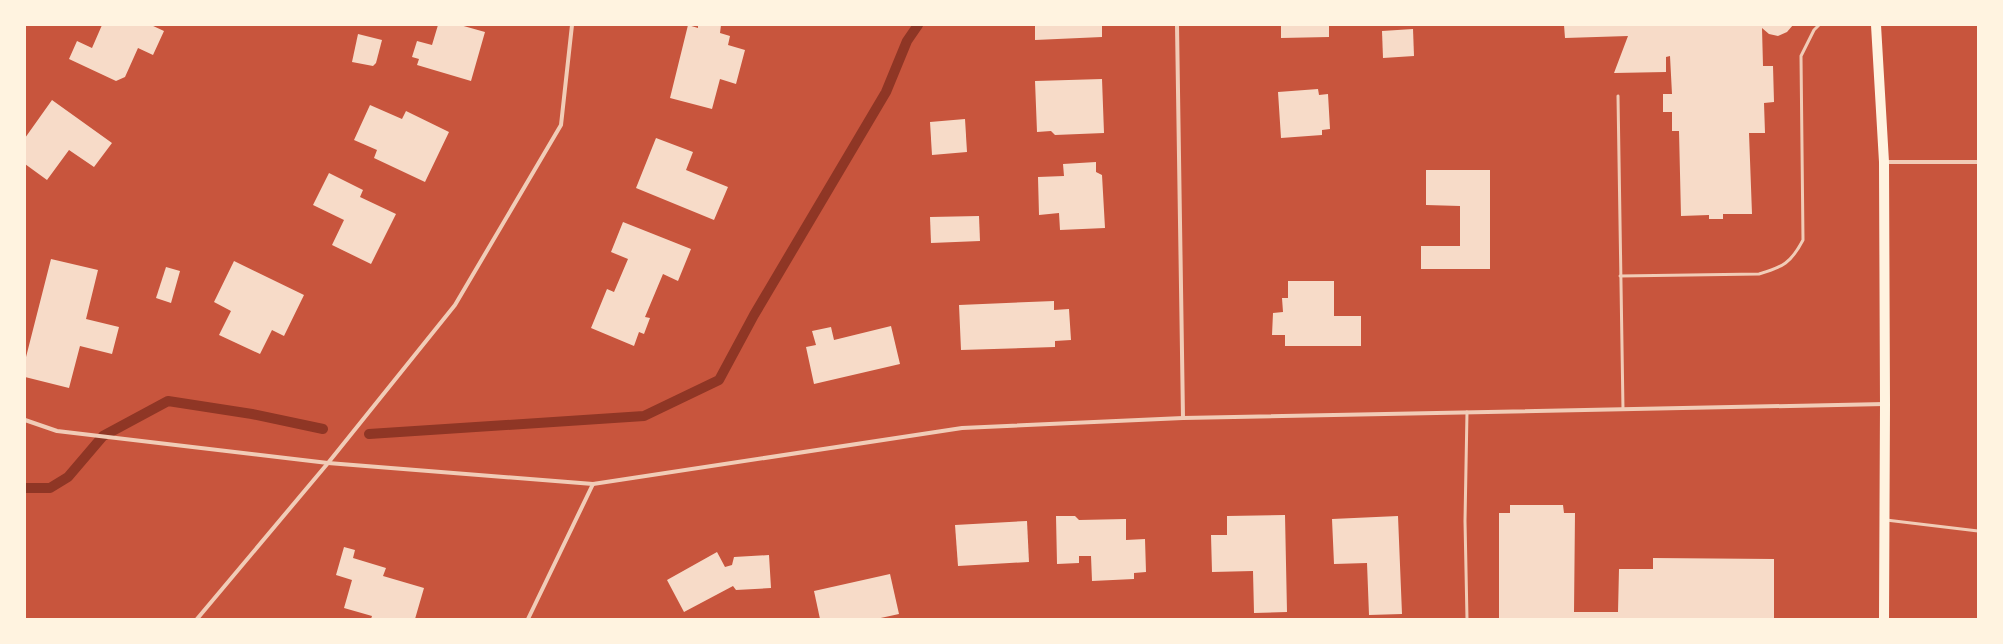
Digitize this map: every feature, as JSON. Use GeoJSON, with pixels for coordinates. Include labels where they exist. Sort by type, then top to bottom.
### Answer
{"type":"FeatureCollection","features":[{"type":"Feature","properties":{"kind":"main road"},"geometry":{"type":"LineString","coordinates":[[1876,25],[1884,162],[1886,404],[1884,619]]}},
{"type":"Feature","properties":{"kind":"street"},"geometry":{"type":"LineString","coordinates":[[196,619],[328,463],[455,305],[561,125],[572,25]]}},
{"type":"Feature","properties":{"kind":"street"},"geometry":{"type":"LineString","coordinates":[[1177,25],[1183,418]]}},
{"type":"Feature","properties":{"kind":"street"},"geometry":{"type":"LineString","coordinates":[[1884,162],[1978,162]]}},
{"type":"Feature","properties":{"kind":"street"},"geometry":{"type":"LineString","coordinates":[[25,420],[57,431],[328,463],[593,484],[962,428],[1183,418],[1886,404]]}},
{"type":"Feature","properties":{"kind":"street"},"geometry":{"type":"LineString","coordinates":[[528,619],[593,484]]}},
{"type":"Feature","properties":{"kind":"lane"},"geometry":{"type":"LineString","coordinates":[[1620,276],[1759,274],[1780,268],[1796,253],[1803,240],[1801,56],[1814,30],[1819,25]]}},
{"type":"Feature","properties":{"kind":"lane"},"geometry":{"type":"LineString","coordinates":[[1618,96],[1623,409]]}},
{"type":"Feature","properties":{"kind":"lane"},"geometry":{"type":"LineString","coordinates":[[1466,619],[1465,521],[1467,412]]}},
{"type":"Feature","properties":{"kind":"lane"},"geometry":{"type":"LineString","coordinates":[[1885,520],[1978,530]]}},
{"type":"Feature","properties":{"kind":"building"},"geometry":{"type":"Polygon","coordinates":[[[102,25],[151,25],[164,31],[153,55],[138,48],[125,77],[116,81],[69,59],[77,41],[92,48],[102,25]]]}},
{"type":"Feature","properties":{"kind":"building"},"geometry":{"type":"Polygon","coordinates":[[[438,25],[460,25],[485,32],[471,81],[417,65],[419,59],[412,57],[417,41],[432,45],[438,25]]]}},
{"type":"Feature","properties":{"kind":"building"},"geometry":{"type":"Polygon","coordinates":[[[688,25],[698,28],[698,25],[721,25],[720,33],[730,36],[728,45],[745,50],[736,84],[720,79],[712,109],[670,98],[688,25]]]}},
{"type":"Feature","properties":{"kind":"building"},"geometry":{"type":"Polygon","coordinates":[[[1035,25],[1102,25],[1102,37],[1035,40],[1035,25]]]}},
{"type":"Feature","properties":{"kind":"building"},"geometry":{"type":"Polygon","coordinates":[[[1281,25],[1329,25],[1329,37],[1281,38],[1281,25]]]}},
{"type":"Feature","properties":{"kind":"building"},"geometry":{"type":"Polygon","coordinates":[[[1564,25],[1793,25],[1787,32],[1778,36],[1769,34],[1762,28],[1763,66],[1773,66],[1774,102],[1764,103],[1765,133],[1749,133],[1752,214],[1723,214],[1723,219],[1709,219],[1709,215],[1681,216],[1679,131],[1672,131],[1672,112],[1663,112],[1663,94],[1672,94],[1670,56],[1666,57],[1666,72],[1614,73],[1628,36],[1565,38],[1564,25]]]}},
{"type":"Feature","properties":{"kind":"building"},"geometry":{"type":"Polygon","coordinates":[[[1413,29],[1414,56],[1383,58],[1382,31],[1413,29]]]}},
{"type":"Feature","properties":{"kind":"building"},"geometry":{"type":"Polygon","coordinates":[[[358,34],[382,40],[376,63],[373,66],[352,62],[358,34]]]}},
{"type":"Feature","properties":{"kind":"building"},"geometry":{"type":"Polygon","coordinates":[[[1102,79],[1104,133],[1055,135],[1051,131],[1037,132],[1035,81],[1102,79]]]}},
{"type":"Feature","properties":{"kind":"building"},"geometry":{"type":"Polygon","coordinates":[[[1318,89],[1319,95],[1328,94],[1330,129],[1322,130],[1322,135],[1281,138],[1278,92],[1318,89]]]}},
{"type":"Feature","properties":{"kind":"building"},"geometry":{"type":"Polygon","coordinates":[[[52,100],[112,143],[94,167],[69,150],[47,180],[25,164],[25,138],[52,100]]]}},
{"type":"Feature","properties":{"kind":"building"},"geometry":{"type":"Polygon","coordinates":[[[370,105],[402,119],[406,111],[449,132],[425,182],[374,158],[377,150],[354,140],[370,105]]]}},
{"type":"Feature","properties":{"kind":"building"},"geometry":{"type":"Polygon","coordinates":[[[965,119],[967,152],[932,155],[930,122],[965,119]]]}},
{"type":"Feature","properties":{"kind":"building"},"geometry":{"type":"Polygon","coordinates":[[[656,138],[693,152],[686,170],[728,187],[714,220],[636,188],[656,138]]]}},
{"type":"Feature","properties":{"kind":"building"},"geometry":{"type":"Polygon","coordinates":[[[1096,162],[1096,172],[1102,175],[1105,228],[1060,230],[1059,213],[1039,215],[1038,177],[1064,176],[1063,164],[1096,162]]]}},
{"type":"Feature","properties":{"kind":"building"},"geometry":{"type":"Polygon","coordinates":[[[1426,170],[1490,170],[1490,269],[1421,269],[1421,246],[1460,246],[1460,206],[1426,205],[1426,170]]]}},
{"type":"Feature","properties":{"kind":"building"},"geometry":{"type":"Polygon","coordinates":[[[329,173],[363,190],[360,197],[396,214],[371,264],[332,245],[344,220],[313,205],[329,173]]]}},
{"type":"Feature","properties":{"kind":"building"},"geometry":{"type":"Polygon","coordinates":[[[979,216],[980,241],[931,243],[930,217],[979,216]]]}},
{"type":"Feature","properties":{"kind":"building"},"geometry":{"type":"Polygon","coordinates":[[[623,222],[691,249],[678,281],[663,274],[645,317],[650,318],[644,334],[639,332],[634,346],[591,328],[607,289],[614,292],[628,259],[611,252],[623,222]]]}},
{"type":"Feature","properties":{"kind":"building"},"geometry":{"type":"Polygon","coordinates":[[[51,259],[98,270],[86,319],[119,327],[112,354],[80,346],[69,388],[25,377],[25,361],[51,259]]]}},
{"type":"Feature","properties":{"kind":"building"},"geometry":{"type":"Polygon","coordinates":[[[234,261],[304,295],[284,336],[272,330],[260,354],[219,335],[231,311],[214,302],[234,261]]]}},
{"type":"Feature","properties":{"kind":"building"},"geometry":{"type":"Polygon","coordinates":[[[166,267],[180,271],[171,303],[156,298],[166,267]]]}},
{"type":"Feature","properties":{"kind":"building"},"geometry":{"type":"Polygon","coordinates":[[[1288,281],[1334,281],[1334,316],[1361,316],[1361,346],[1285,346],[1285,335],[1272,335],[1273,313],[1283,312],[1282,298],[1288,298],[1288,281]]]}},
{"type":"Feature","properties":{"kind":"building"},"geometry":{"type":"Polygon","coordinates":[[[1054,301],[1054,310],[1069,309],[1071,340],[1055,341],[1055,347],[961,350],[959,305],[1054,301]]]}},
{"type":"Feature","properties":{"kind":"building"},"geometry":{"type":"Polygon","coordinates":[[[891,326],[900,364],[814,384],[806,347],[816,345],[812,331],[831,327],[834,340],[891,326]]]}},
{"type":"Feature","properties":{"kind":"building"},"geometry":{"type":"Polygon","coordinates":[[[1510,505],[1563,505],[1564,513],[1575,513],[1574,612],[1618,612],[1619,569],[1653,569],[1653,558],[1774,559],[1774,619],[1499,619],[1499,513],[1510,513],[1510,505]]]}},
{"type":"Feature","properties":{"kind":"building"},"geometry":{"type":"Polygon","coordinates":[[[1285,515],[1287,612],[1254,613],[1253,571],[1212,572],[1211,535],[1227,535],[1227,516],[1285,515]]]}},
{"type":"Feature","properties":{"kind":"building"},"geometry":{"type":"Polygon","coordinates":[[[1056,516],[1075,516],[1079,520],[1126,519],[1126,540],[1145,539],[1146,572],[1134,573],[1134,579],[1092,581],[1091,556],[1079,556],[1079,563],[1057,564],[1056,516]]]}},
{"type":"Feature","properties":{"kind":"building"},"geometry":{"type":"Polygon","coordinates":[[[1398,516],[1402,614],[1369,615],[1367,563],[1334,564],[1332,519],[1398,516]]]}},
{"type":"Feature","properties":{"kind":"building"},"geometry":{"type":"Polygon","coordinates":[[[1027,521],[1029,562],[958,566],[955,525],[1027,521]]]}},
{"type":"Feature","properties":{"kind":"building"},"geometry":{"type":"Polygon","coordinates":[[[344,547],[355,550],[353,558],[386,568],[383,576],[424,588],[415,619],[371,619],[372,616],[344,608],[352,580],[336,575],[344,547]]]}},
{"type":"Feature","properties":{"kind":"building"},"geometry":{"type":"Polygon","coordinates":[[[717,552],[725,567],[732,565],[734,557],[769,555],[771,588],[736,590],[733,586],[684,612],[667,580],[717,552]]]}},
{"type":"Feature","properties":{"kind":"building"},"geometry":{"type":"Polygon","coordinates":[[[890,574],[899,614],[876,619],[820,619],[814,591],[890,574]]]}},
{"type":"Feature","properties":{"kind":"waterway"},"geometry":{"type":"LineString","coordinates":[[369,434],[644,416],[719,380],[754,315],[886,92],[907,41],[918,25]]}},
{"type":"Feature","properties":{"kind":"waterway"},"geometry":{"type":"LineString","coordinates":[[25,488],[50,488],[68,477],[103,436],[168,401],[252,414],[323,429]]}}]}
